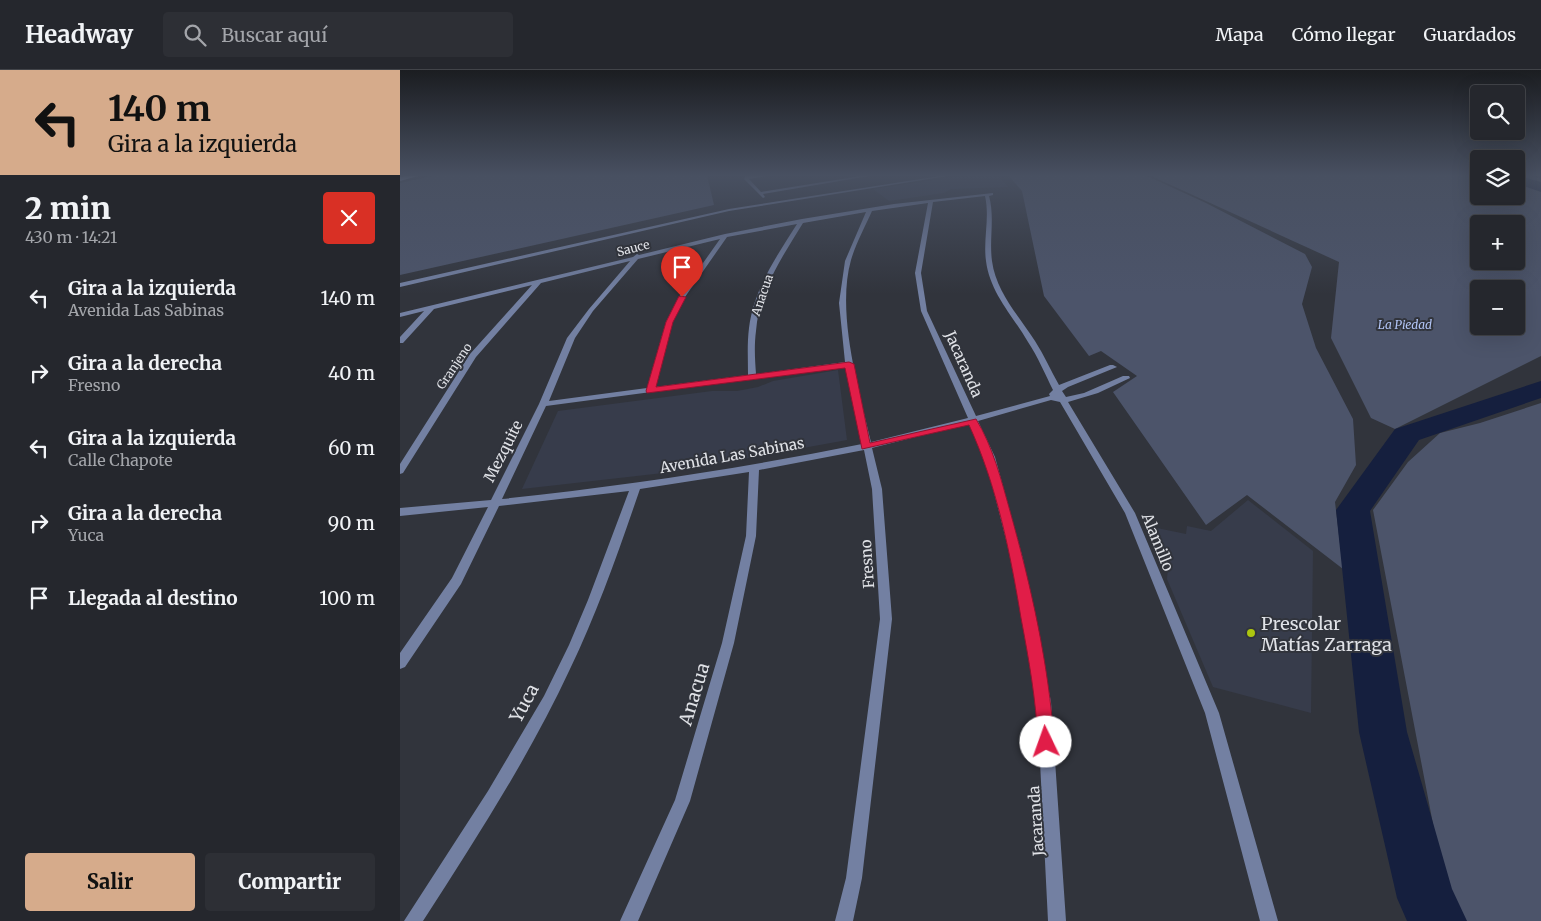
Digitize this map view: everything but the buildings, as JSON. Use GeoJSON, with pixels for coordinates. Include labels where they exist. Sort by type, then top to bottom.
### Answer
{"type":"FeatureCollection","features":[{"type":"Feature","properties":{"kind":"street"},"geometry":{"type":"LineString","coordinates":[[400,285],[713,215]]}},
{"type":"Feature","properties":{"kind":"street","name":"Sauce"},"geometry":{"type":"LineString","coordinates":[[400,315],[637,256],[725,236],[841,215]]}},
{"type":"Feature","properties":{"kind":"street","name":"Fresno"},"geometry":{"type":"LineString","coordinates":[[844,921],[854,878],[886,619],[876,489],[849,364],[842,303],[843,283],[848,261],[868,215]]}},
{"type":"Feature","properties":{"kind":"street","name":"Jacaranda"},"geometry":{"type":"LineString","coordinates":[[929,215],[918,273],[924,311],[990,457],[1017,559],[1044,702],[1057,921]]}},
{"type":"Feature","properties":{"kind":"street","name":"Alamillo"},"geometry":{"type":"LineString","coordinates":[[990,215],[989,261],[995,282],[1004,302],[1032,342],[1056,396],[1130,513],[1212,714],[1269,921]]}},
{"type":"Feature","properties":{"kind":"street","name":"Anacua"},"geometry":{"type":"LineString","coordinates":[[752,378],[752,325],[758,299],[768,276],[802,221]]}},
{"type":"Feature","properties":{"kind":"street"},"geometry":{"type":"LineString","coordinates":[[650,391],[670,322],[682,297],[725,236]]}},
{"type":"Feature","properties":{"kind":"street","name":"Mezquite"},"geometry":{"type":"LineString","coordinates":[[400,663],[457,581],[493,504],[544,404],[571,338],[591,310],[637,256]]}},
{"type":"Feature","properties":{"kind":"street","name":"Granjeno"},"geometry":{"type":"LineString","coordinates":[[400,471],[473,356],[538,282]]}},
{"type":"Feature","properties":{"kind":"street"},"geometry":{"type":"LineString","coordinates":[[400,341],[432,308]]}},
{"type":"Feature","properties":{"kind":"street"},"geometry":{"type":"LineString","coordinates":[[544,404],[849,364]]}},
{"type":"Feature","properties":{"kind":"street"},"geometry":{"type":"LineString","coordinates":[[1056,396],[1113,367]]}},
{"type":"Feature","properties":{"kind":"street"},"geometry":{"type":"LineString","coordinates":[[1056,396],[1098,390],[1126,378]]}},
{"type":"Feature","properties":{"kind":"street","name":"Avenida Las Sabinas"},"geometry":{"type":"LineString","coordinates":[[400,512],[493,504],[636,486],[754,468],[866,447],[973,421],[1056,396]]}},
{"type":"Feature","properties":{"kind":"street","name":"Anacua"},"geometry":{"type":"LineString","coordinates":[[629,921],[682,801],[728,644],[751,536],[754,468]]}},
{"type":"Feature","properties":{"kind":"street","name":"Yuca"},"geometry":{"type":"LineString","coordinates":[[413,921],[494,798],[565,667],[608,567],[636,486]]}},
{"type":"Feature","properties":{"kind":"shaded area"},"geometry":{"type":"Polygon","coordinates":[[[838,370],[847,440],[672,472],[522,489],[558,411],[712,391],[737,391],[758,387],[773,381],[838,370]]]}},
{"type":"Feature","properties":{"kind":"shaded area","name":"Prescolar Matías Zarraga"},"geometry":{"type":"Polygon","coordinates":[[[1248,500],[1313,551],[1311,713],[1213,687],[1167,579],[1169,554],[1152,527],[1186,534],[1187,526],[1211,531],[1248,500]]]}},
{"type":"Feature","properties":{"kind":"green space"},"geometry":{"type":"Polygon","coordinates":[[[400,215],[670,215],[400,275],[400,215]]]}},
{"type":"Feature","properties":{"kind":"green space"},"geometry":{"type":"Polygon","coordinates":[[[1027,215],[1229,215],[1305,254],[1312,267],[1302,304],[1316,348],[1353,419],[1356,465],[1335,502],[1343,569],[1247,495],[1206,525],[1113,392],[1137,376],[1101,351],[1089,356],[1044,296],[1027,215]]]}},
{"type":"Feature","properties":{"kind":"green space","name":"La Piedad"},"geometry":{"type":"Polygon","coordinates":[[[1236,215],[1541,215],[1541,356],[1395,429],[1371,418],[1331,338],[1339,262],[1236,215]]]}},
{"type":"Feature","properties":{"kind":"green space"},"geometry":{"type":"Polygon","coordinates":[[[1541,403],[1541,921],[1464,921],[1446,892],[1373,510],[1408,462],[1440,433],[1480,423],[1541,403]]]}},
{"type":"Feature","properties":{"kind":"waterway"},"geometry":{"type":"LineString","coordinates":[[1437,921],[1426,898],[1383,732],[1353,510],[1404,441],[1406,435],[1541,389]]}},
{"type":"Feature","properties":{"kind":"place","name":"Prescolar Matías Zarraga"},"geometry":{"type":"Point","coordinates":[1251,633]}},
{"type":"Feature","properties":{"kind":"route"},"geometry":{"type":"LineString","coordinates":[[682,297],[670,322],[650,391],[849,364],[866,447],[973,421],[990,457],[1017,559],[1044,702],[1046,742]]}}]}
